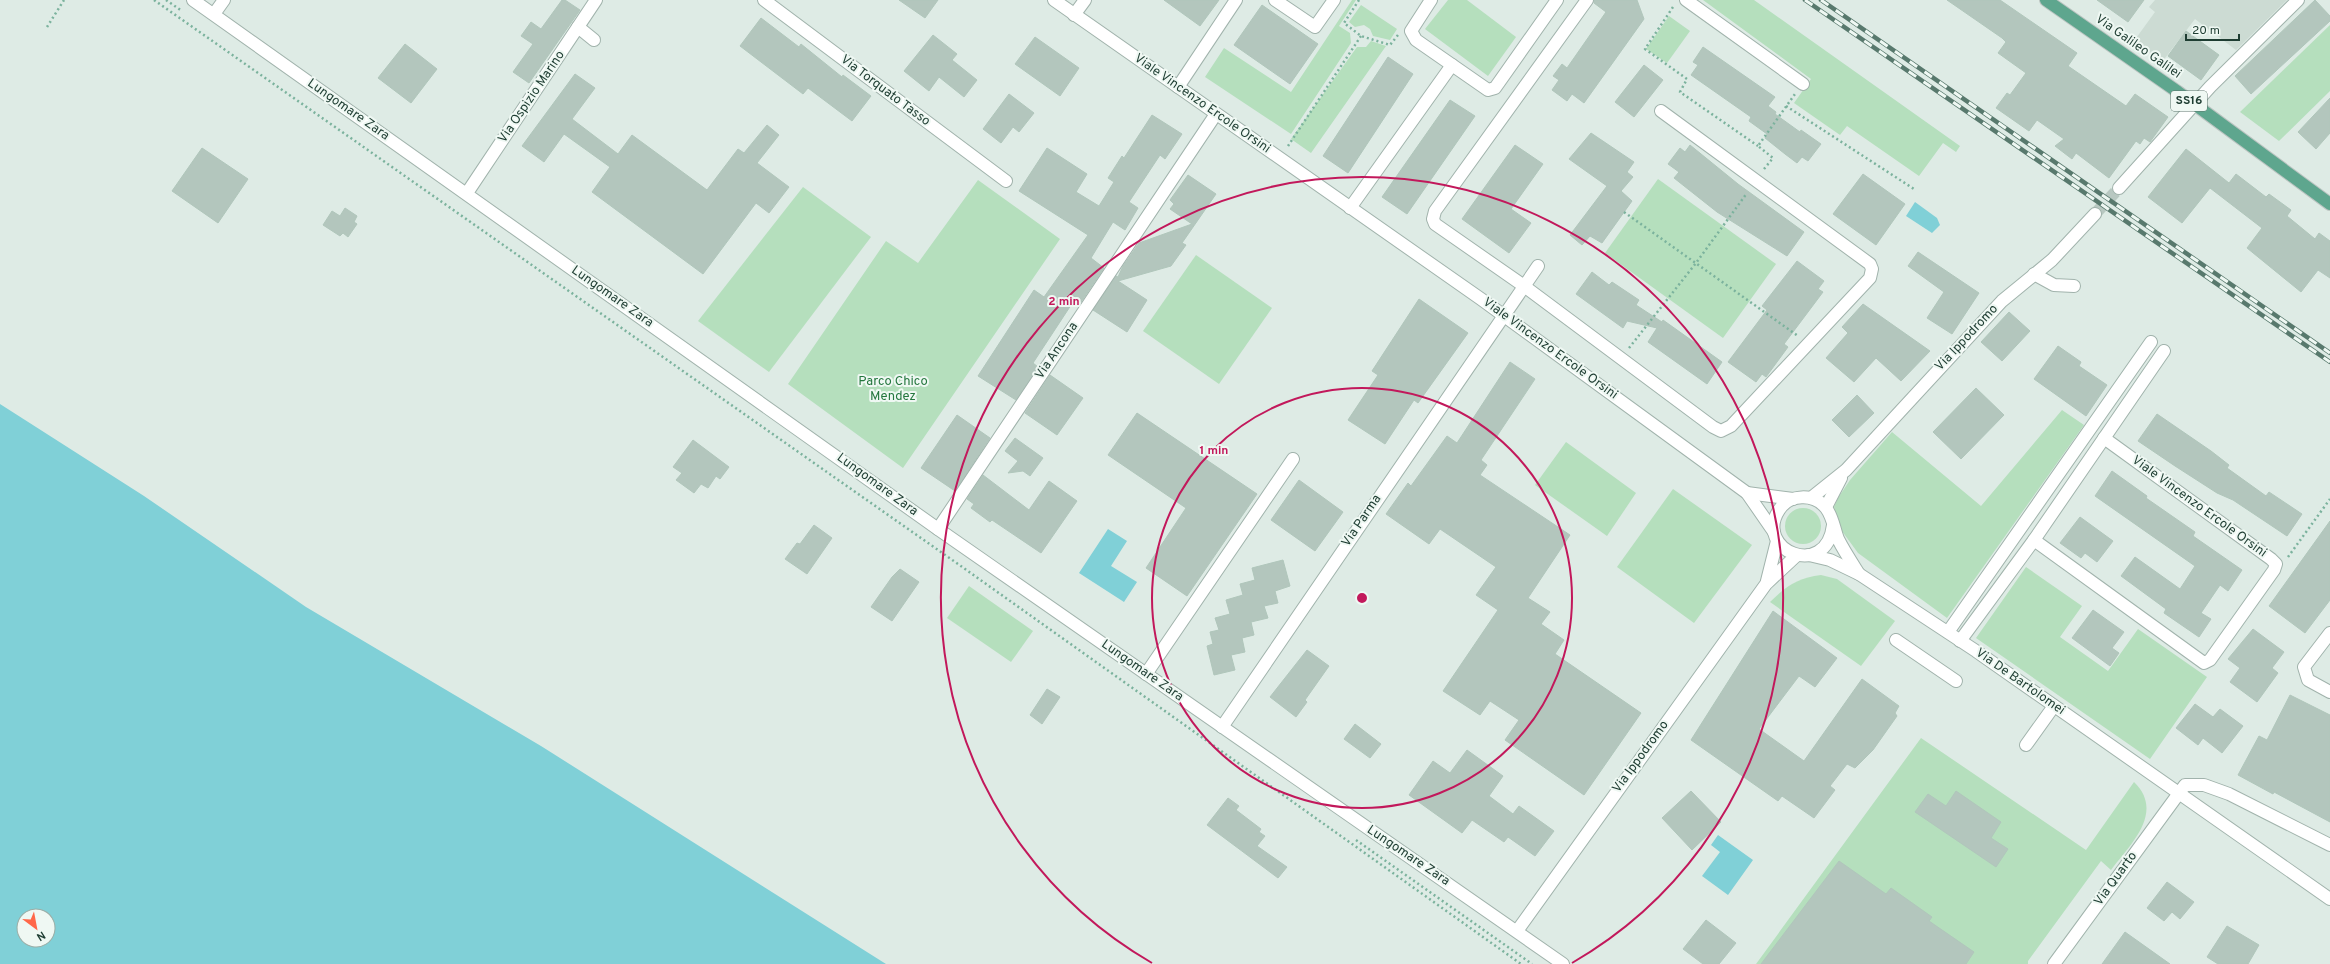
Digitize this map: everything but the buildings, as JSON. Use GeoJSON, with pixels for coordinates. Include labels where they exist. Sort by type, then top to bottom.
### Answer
{"type":"FeatureCollection","features":[{"type":"Feature","properties":{"kind":"main road","name":"Via Galileo Galilei"},"geometry":{"type":"LineString","coordinates":[[2046,0],[2330,204]]}},
{"type":"Feature","properties":{"kind":"street","name":"Lungomare Zara"},"geometry":{"type":"LineString","coordinates":[[194,0],[938,529],[1563,964]]}},
{"type":"Feature","properties":{"kind":"street"},"geometry":{"type":"LineString","coordinates":[[214,14],[224,0]]}},
{"type":"Feature","properties":{"kind":"street","name":"Via Ospizio Marino"},"geometry":{"type":"LineString","coordinates":[[467,193],[596,0]]}},
{"type":"Feature","properties":{"kind":"street","name":"Via Torquato Tasso"},"geometry":{"type":"LineString","coordinates":[[764,0],[1006,181]]}},
{"type":"Feature","properties":{"kind":"street","name":"Viale Vincenzo Ercole Orsini"},"geometry":{"type":"LineString","coordinates":[[1054,0],[1503,315],[1748,493]]}},
{"type":"Feature","properties":{"kind":"street"},"geometry":{"type":"LineString","coordinates":[[1074,15],[1085,0]]}},
{"type":"Feature","properties":{"kind":"street"},"geometry":{"type":"LineString","coordinates":[[1178,87],[1236,0]]}},
{"type":"Feature","properties":{"kind":"street"},"geometry":{"type":"LineString","coordinates":[[1275,0],[1315,27],[1334,0]]}},
{"type":"Feature","properties":{"kind":"street"},"geometry":{"type":"LineString","coordinates":[[1431,0],[1411,31],[1416,40],[1488,90],[1495,88],[1557,0]]}},
{"type":"Feature","properties":{"kind":"street"},"geometry":{"type":"LineString","coordinates":[[1587,0],[1435,211],[1433,218],[1435,224],[1524,286],[1721,431],[1731,426],[1870,278],[1872,269],[1870,264],[1661,111]]}},
{"type":"Feature","properties":{"kind":"street"},"geometry":{"type":"LineString","coordinates":[[1686,0],[1803,84]]}},
{"type":"Feature","properties":{"kind":"street"},"geometry":{"type":"LineString","coordinates":[[2119,188],[2194,105],[2298,0]]}},
{"type":"Feature","properties":{"kind":"street"},"geometry":{"type":"LineString","coordinates":[[578,27],[594,40]]}},
{"type":"Feature","properties":{"kind":"street"},"geometry":{"type":"LineString","coordinates":[[1350,208],[1452,65]]}},
{"type":"Feature","properties":{"kind":"street","name":"Via Ancona"},"geometry":{"type":"LineString","coordinates":[[938,529],[1216,114]]}},
{"type":"Feature","properties":{"kind":"street","name":"Via Ippodromo"},"geometry":{"type":"LineString","coordinates":[[1810,498],[1846,470],[2002,300],[2052,260],[2095,214]]}},
{"type":"Feature","properties":{"kind":"street","name":"Via Parma"},"geometry":{"type":"LineString","coordinates":[[1222,727],[1538,266]]}},
{"type":"Feature","properties":{"kind":"street"},"geometry":{"type":"LineString","coordinates":[[2034,274],[2054,285],[2074,286]]}},
{"type":"Feature","properties":{"kind":"street"},"geometry":{"type":"LineString","coordinates":[[1948,632],[2151,342]]}},
{"type":"Feature","properties":{"kind":"street"},"geometry":{"type":"LineString","coordinates":[[1960,640],[2034,540],[2164,351]]}},
{"type":"Feature","properties":{"kind":"street","name":"Viale Vincenzo Ercole Orsini"},"geometry":{"type":"LineString","coordinates":[[2034,540],[2204,663],[2210,660],[2274,570],[2276,564],[2104,438]]}},
{"type":"Feature","properties":{"kind":"street"},"geometry":{"type":"LineString","coordinates":[[1146,674],[1293,459]]}},
{"type":"Feature","properties":{"kind":"street","name":"Via Ippodromo"},"geometry":{"type":"LineString","coordinates":[[1826,507],[1846,470]]}},
{"type":"Feature","properties":{"kind":"street"},"geometry":{"type":"LineString","coordinates":[[1748,493],[1793,499],[1810,498],[1826,507],[1833,525]]}},
{"type":"Feature","properties":{"kind":"street"},"geometry":{"type":"LineString","coordinates":[[1748,493],[1782,547],[1803,555]]}},
{"type":"Feature","properties":{"kind":"street","name":"Via Ippodromo"},"geometry":{"type":"LineString","coordinates":[[1766,584],[1773,564],[1776,536],[1776,516],[1786,503],[1793,499]]}},
{"type":"Feature","properties":{"kind":"street","name":"Via Ippodromo"},"geometry":{"type":"LineString","coordinates":[[1517,931],[1766,584],[1803,555],[1822,549],[1828,542],[1833,525]]}},
{"type":"Feature","properties":{"kind":"street","name":"Via De Bartolomei"},"geometry":{"type":"LineString","coordinates":[[1833,525],[1839,541],[1859,574]]}},
{"type":"Feature","properties":{"kind":"street","name":"Via De Bartolomei"},"geometry":{"type":"LineString","coordinates":[[1803,555],[1830,560],[1859,574],[1948,632],[2330,899]]}},
{"type":"Feature","properties":{"kind":"street"},"geometry":{"type":"LineString","coordinates":[[2329,637],[2304,667],[2308,680],[2330,692]]}},
{"type":"Feature","properties":{"kind":"street"},"geometry":{"type":"LineString","coordinates":[[1896,640],[1956,681]]}},
{"type":"Feature","properties":{"kind":"street"},"geometry":{"type":"LineString","coordinates":[[2026,745],[2054,706]]}},
{"type":"Feature","properties":{"kind":"street"},"geometry":{"type":"LineString","coordinates":[[2179,793],[2186,785],[2204,784],[2229,794],[2330,844]]}},
{"type":"Feature","properties":{"kind":"street","name":"Via Quarto"},"geometry":{"type":"LineString","coordinates":[[2054,964],[2179,793]]}},
{"type":"Feature","properties":{"kind":"path"},"geometry":{"type":"LineString","coordinates":[[47,27],[64,0]]}},
{"type":"Feature","properties":{"kind":"path","name":"Lungomare Zara"},"geometry":{"type":"LineString","coordinates":[[154,0],[958,564],[1521,964]]}},
{"type":"Feature","properties":{"kind":"path"},"geometry":{"type":"LineString","coordinates":[[1359,0],[1344,23],[1361,36],[1390,45],[1400,32],[1411,31]]}},
{"type":"Feature","properties":{"kind":"path"},"geometry":{"type":"LineString","coordinates":[[1622,358],[1696,263],[1773,158],[1680,92],[1687,79],[1645,49],[1674,6]]}},
{"type":"Feature","properties":{"kind":"path"},"geometry":{"type":"LineString","coordinates":[[1279,159],[1361,36]]}},
{"type":"Feature","properties":{"kind":"path"},"geometry":{"type":"LineString","coordinates":[[1758,146],[1803,84]]}},
{"type":"Feature","properties":{"kind":"path"},"geometry":{"type":"LineString","coordinates":[[1786,106],[1914,189]]}},
{"type":"Feature","properties":{"kind":"path"},"geometry":{"type":"LineString","coordinates":[[1624,212],[1808,343]]}},
{"type":"Feature","properties":{"kind":"path"},"geometry":{"type":"LineString","coordinates":[[2276,564],[2286,560],[2330,499]]}},
{"type":"Feature","properties":{"kind":"shaded area"},"geometry":{"type":"Polygon","coordinates":[[[2155,0],[2287,0],[2236,50],[2195,19],[2162,62],[2134,41],[2155,12],[2149,7],[2155,0]]]}},
{"type":"Feature","properties":{"kind":"green space"},"geometry":{"type":"Polygon","coordinates":[[[1352,0],[1356,0],[1339,26],[1350,33],[1351,43],[1291,134],[1205,77],[1224,48],[1291,92],[1352,0]]]}},
{"type":"Feature","properties":{"kind":"green space"},"geometry":{"type":"Polygon","coordinates":[[[1448,0],[1467,0],[1516,37],[1488,76],[1425,29],[1448,0]]]}},
{"type":"Feature","properties":{"kind":"green space"},"geometry":{"type":"Polygon","coordinates":[[[1703,0],[1754,0],[1960,146],[1956,152],[1943,143],[1919,176],[1847,126],[1840,135],[1794,103],[1811,79],[1703,0]]]}},
{"type":"Feature","properties":{"kind":"green space"},"geometry":{"type":"Polygon","coordinates":[[[1361,5],[1397,29],[1390,40],[1373,36],[1370,29],[1364,25],[1355,27],[1349,22],[1361,5]]]}},
{"type":"Feature","properties":{"kind":"green space"},"geometry":{"type":"Polygon","coordinates":[[[1669,16],[1690,31],[1667,63],[1646,49],[1669,16]]]}},
{"type":"Feature","properties":{"kind":"green space"},"geometry":{"type":"Polygon","coordinates":[[[2330,25],[2330,91],[2279,141],[2240,112],[2330,25]]]}},
{"type":"Feature","properties":{"kind":"green space"},"geometry":{"type":"Polygon","coordinates":[[[1371,41],[1386,46],[1311,153],[1291,139],[1357,47],[1366,47],[1371,41]]]}},
{"type":"Feature","properties":{"kind":"green space"},"geometry":{"type":"Polygon","coordinates":[[[1658,179],[1776,264],[1723,338],[1605,253],[1658,179]]]}},
{"type":"Feature","properties":{"kind":"green space","name":"Parco Chico Mendez"},"geometry":{"type":"Polygon","coordinates":[[[978,180],[1060,239],[903,468],[788,384],[886,241],[918,263],[978,180]]]}},
{"type":"Feature","properties":{"kind":"green space"},"geometry":{"type":"Polygon","coordinates":[[[803,187],[871,237],[769,372],[698,321],[803,187]]]}},
{"type":"Feature","properties":{"kind":"green space"},"geometry":{"type":"Polygon","coordinates":[[[1196,255],[1272,308],[1219,384],[1143,331],[1196,255]]]}},
{"type":"Feature","properties":{"kind":"green space"},"geometry":{"type":"Polygon","coordinates":[[[2062,410],[2084,425],[1947,618],[1858,553],[1839,527],[1834,507],[1838,498],[1850,480],[1892,432],[1981,506],[2062,410]]]}},
{"type":"Feature","properties":{"kind":"green space"},"geometry":{"type":"Polygon","coordinates":[[[1566,442],[1636,493],[1607,536],[1535,485],[1566,442]]]}},
{"type":"Feature","properties":{"kind":"green space"},"geometry":{"type":"Polygon","coordinates":[[[1673,489],[1752,545],[1694,623],[1617,567],[1673,489]]]}},
{"type":"Feature","properties":{"kind":"green space"},"geometry":{"type":"Polygon","coordinates":[[[1803,508],[1813,511],[1818,516],[1821,526],[1818,536],[1813,541],[1803,544],[1793,541],[1788,536],[1785,526],[1788,516],[1793,511],[1803,508]]]}},
{"type":"Feature","properties":{"kind":"green space"},"geometry":{"type":"Polygon","coordinates":[[[2026,567],[2082,606],[2060,637],[2108,671],[2138,629],[2207,677],[2150,759],[1976,638],[2026,567]]]}},
{"type":"Feature","properties":{"kind":"green space"},"geometry":{"type":"Polygon","coordinates":[[[1821,575],[1837,579],[1895,621],[1861,666],[1770,602],[1787,587],[1806,578],[1821,575]]]}},
{"type":"Feature","properties":{"kind":"green space"},"geometry":{"type":"Polygon","coordinates":[[[969,586],[1033,631],[1011,662],[947,618],[969,586]]]}},
{"type":"Feature","properties":{"kind":"green space"},"geometry":{"type":"Polygon","coordinates":[[[1921,738],[2086,850],[2134,782],[2143,793],[2146,805],[2146,816],[2142,828],[2111,870],[2101,861],[2028,961],[2028,964],[1756,964],[1921,738]]]}},
{"type":"Feature","properties":{"kind":"water"},"geometry":{"type":"Polygon","coordinates":[[[1915,202],[1937,218],[1940,225],[1932,233],[1906,216],[1915,202]]]}},
{"type":"Feature","properties":{"kind":"water"},"geometry":{"type":"Polygon","coordinates":[[[0,404],[144,496],[306,607],[541,746],[886,964],[0,964],[0,404]]]}},
{"type":"Feature","properties":{"kind":"water"},"geometry":{"type":"Polygon","coordinates":[[[1108,529],[1127,541],[1111,566],[1137,582],[1124,602],[1079,573],[1108,529]]]}},
{"type":"Feature","properties":{"kind":"water"},"geometry":{"type":"Polygon","coordinates":[[[1718,835],[1753,860],[1728,895],[1702,876],[1720,852],[1711,845],[1718,835]]]}},
{"type":"Feature","properties":{"kind":"tunnel"},"geometry":{"type":"LineString","coordinates":[[2095,214],[2119,188]]}},
{"type":"Feature","properties":{"kind":"railway"},"geometry":{"type":"LineString","coordinates":[[1805,0],[2330,362]]}},
{"type":"Feature","properties":{"kind":"railway"},"geometry":{"type":"LineString","coordinates":[[1821,0],[2330,353]]}}]}
